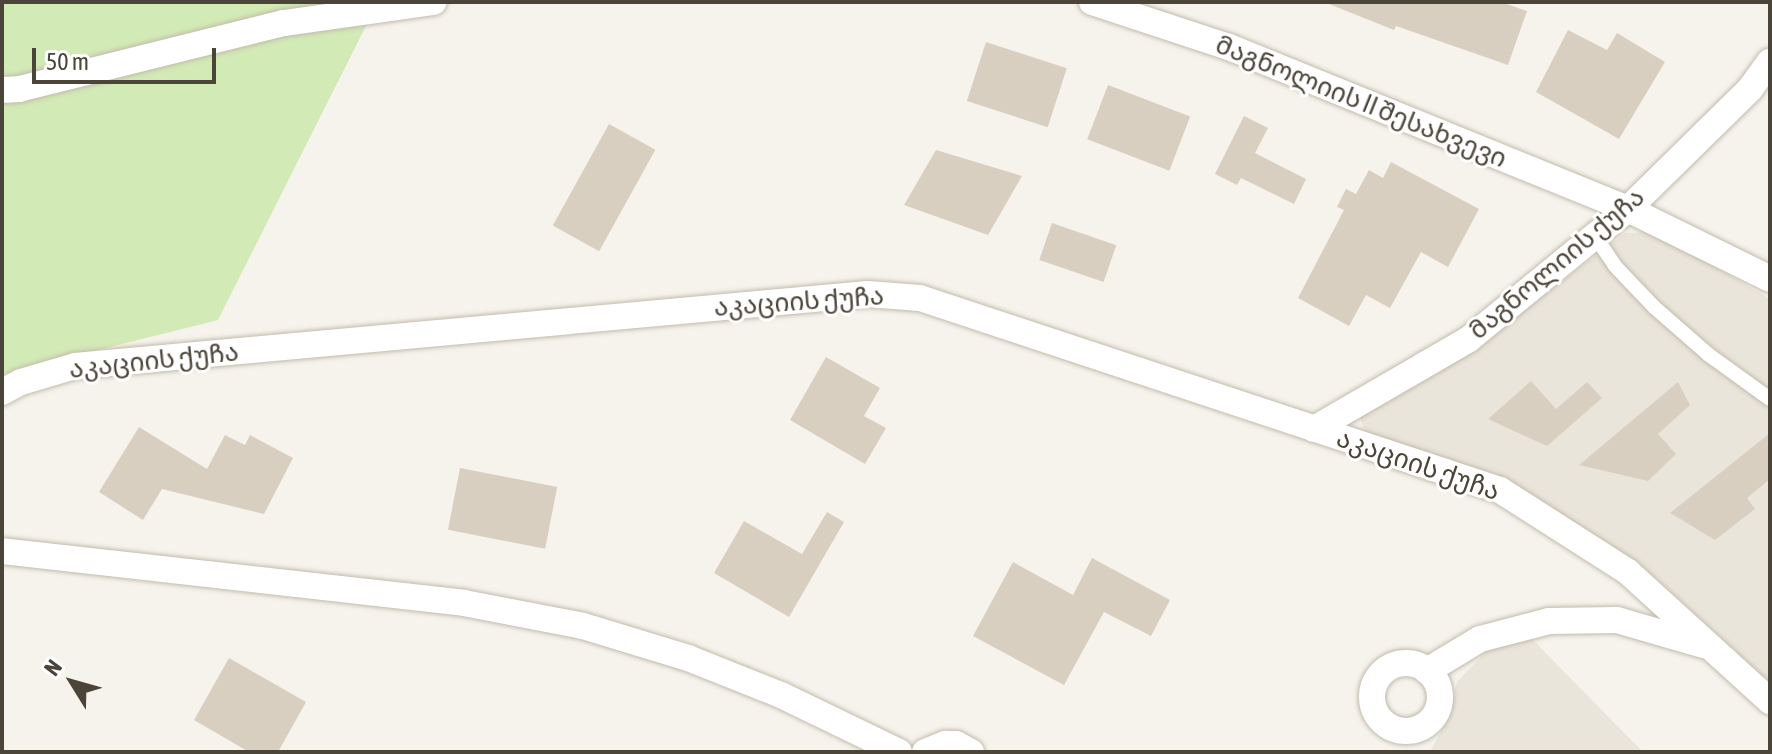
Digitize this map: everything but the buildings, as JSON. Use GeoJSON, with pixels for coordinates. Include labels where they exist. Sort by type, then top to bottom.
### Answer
{"type":"FeatureCollection","features":[{"type":"Feature","properties":{"kind":"street"},"geometry":{"type":"LineString","coordinates":[[2,90],[19,89],[284,23],[434,2]]}},
{"type":"Feature","properties":{"kind":"street","name":"მაგნოლიის II შესახვევი"},"geometry":{"type":"LineString","coordinates":[[1092,2],[1229,47],[1628,209],[1770,279]]}},
{"type":"Feature","properties":{"kind":"street","name":"მაგნოლიის ქუჩა"},"geometry":{"type":"LineString","coordinates":[[1314,429],[1469,339],[1628,209],[1750,89],[1770,61]]}},
{"type":"Feature","properties":{"kind":"street","name":"აკაციის ქუჩა"},"geometry":{"type":"LineString","coordinates":[[8,383],[75,366],[894,294],[920,298],[1500,490],[1628,572],[1770,701]]}},
{"type":"Feature","properties":{"kind":"street"},"geometry":{"type":"LineString","coordinates":[[2,551],[464,603],[583,626],[701,664],[781,695],[899,752]]}},
{"type":"Feature","properties":{"kind":"street"},"geometry":{"type":"LineString","coordinates":[[1427,671],[1480,639],[1549,621],[1617,620],[1710,647]]}},
{"type":"Feature","properties":{"kind":"street"},"geometry":{"type":"LineString","coordinates":[[1396,665],[1418,665],[1438,686],[1436,713],[1400,741],[1378,718],[1373,708],[1373,687],[1386,670],[1396,665]]}},
{"type":"Feature","properties":{"kind":"street"},"geometry":{"type":"LineString","coordinates":[[925,752],[945,744],[956,744],[971,752]]}},
{"type":"Feature","properties":{"kind":"lane"},"geometry":{"type":"LineString","coordinates":[[1595,236],[1615,266],[1654,307],[1709,355],[1770,399]]}},
{"type":"Feature","properties":{"kind":"shaded area"},"geometry":{"type":"Polygon","coordinates":[[[1655,232],[1770,299],[1770,682],[1642,566],[1497,474],[1369,439],[1359,416],[1485,340],[1625,233],[1655,232]]]}},
{"type":"Feature","properties":{"kind":"shaded area"},"geometry":{"type":"Polygon","coordinates":[[[1531,638],[1643,752],[1430,752],[1451,713],[1457,682],[1495,642],[1531,638]]]}},
{"type":"Feature","properties":{"kind":"green space"},"geometry":{"type":"Polygon","coordinates":[[[2,2],[378,2],[218,320],[2,374],[2,2]]]}}]}
